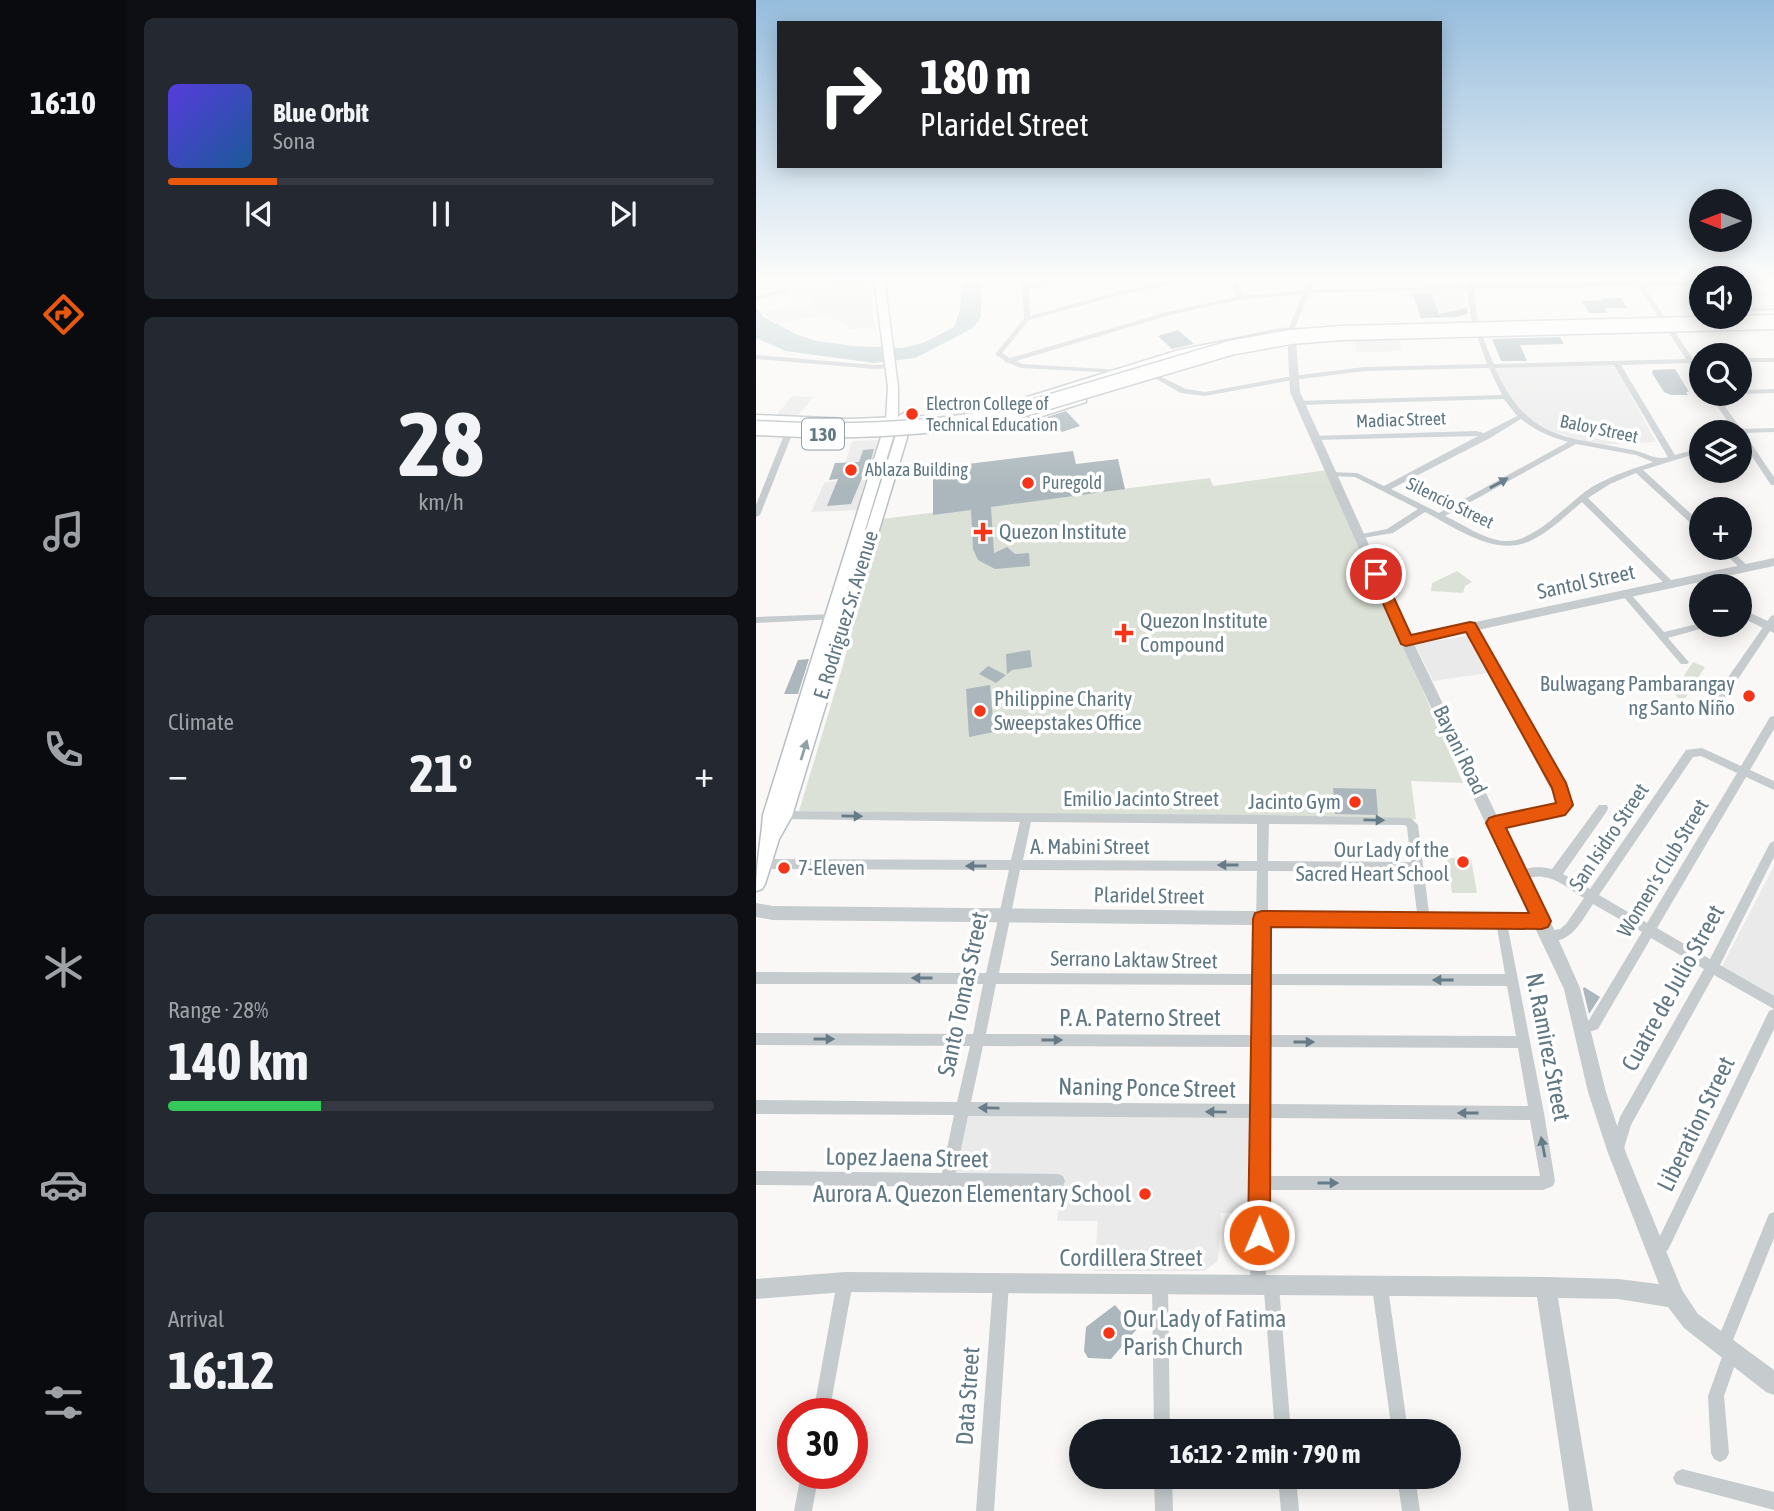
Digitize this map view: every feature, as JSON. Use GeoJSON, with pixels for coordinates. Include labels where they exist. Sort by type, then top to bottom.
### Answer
{"type":"FeatureCollection","features":[{"type":"Feature","properties":{"kind":"highway"},"geometry":{"type":"LineString","coordinates":[[756,420],[849,425],[955,418],[1028,402],[1209,348]]}},
{"type":"Feature","properties":{"kind":"highway"},"geometry":{"type":"LineString","coordinates":[[756,429],[844,432],[929,428],[998,417],[1190,358],[1240,348]]}},
{"type":"Feature","properties":{"kind":"highway"},"geometry":{"type":"LineString","coordinates":[[894,428],[930,434],[980,427],[1033,415],[1153,373]]}},
{"type":"Feature","properties":{"kind":"main road","name":"E. Rodriguez Sr. Avenue"},"geometry":{"type":"LineString","coordinates":[[756,884],[894,428],[893,387],[887,365],[888,348]]}},
{"type":"Feature","properties":{"kind":"main road","name":"130"},"geometry":{"type":"LineString","coordinates":[[756,420],[894,428],[1001,408],[1183,352],[1210,348]]}},
{"type":"Feature","properties":{"kind":"main road","name":"130"},"geometry":{"type":"LineString","coordinates":[[756,429],[789,432],[960,426],[1011,417],[1243,348]]}},
{"type":"Feature","properties":{"kind":"main road","name":"E. Rodriguez Sr. Avenue"},"geometry":{"type":"LineString","coordinates":[[778,816],[833,617],[894,428]]}},
{"type":"Feature","properties":{"kind":"street"},"geometry":{"type":"LineString","coordinates":[[1002,348],[998,352],[1007,361],[1021,366],[1121,371]]}},
{"type":"Feature","properties":{"kind":"street"},"geometry":{"type":"LineString","coordinates":[[1007,361],[1053,348]]}},
{"type":"Feature","properties":{"kind":"street","name":"Bayani Road"},"geometry":{"type":"LineString","coordinates":[[1292,348],[1293,378],[1315,438],[1406,641],[1572,988],[1597,1092],[1616,1153],[1674,1297],[1690,1321],[1774,1384]]}},
{"type":"Feature","properties":{"kind":"street","name":"Baloy Street"},"geometry":{"type":"LineString","coordinates":[[1484,348],[1504,397],[1520,417],[1541,430],[1573,442],[1644,455],[1659,463]]}},
{"type":"Feature","properties":{"kind":"street"},"geometry":{"type":"LineString","coordinates":[[756,357],[887,365]]}},
{"type":"Feature","properties":{"kind":"street"},"geometry":{"type":"LineString","coordinates":[[1752,360],[1774,360]]}},
{"type":"Feature","properties":{"kind":"street"},"geometry":{"type":"LineString","coordinates":[[1153,373],[1184,391],[1205,394],[1293,378],[1364,369],[1689,361]]}},
{"type":"Feature","properties":{"kind":"street"},"geometry":{"type":"LineString","coordinates":[[1616,363],[1674,458]]}},
{"type":"Feature","properties":{"kind":"street"},"geometry":{"type":"LineString","coordinates":[[1752,392],[1774,391]]}},
{"type":"Feature","properties":{"kind":"street"},"geometry":{"type":"LineString","coordinates":[[1300,403],[1504,397]]}},
{"type":"Feature","properties":{"kind":"street"},"geometry":{"type":"LineString","coordinates":[[1386,488],[1520,417]]}},
{"type":"Feature","properties":{"kind":"street"},"geometry":{"type":"LineString","coordinates":[[1752,434],[1774,430]]}},
{"type":"Feature","properties":{"kind":"street"},"geometry":{"type":"LineString","coordinates":[[756,515],[789,432]]}},
{"type":"Feature","properties":{"kind":"street","name":"Madiac Street"},"geometry":{"type":"LineString","coordinates":[[1315,438],[1476,433],[1487,436]]}},
{"type":"Feature","properties":{"kind":"street"},"geometry":{"type":"LineString","coordinates":[[1439,516],[1573,442]]}},
{"type":"Feature","properties":{"kind":"street"},"geometry":{"type":"LineString","coordinates":[[1752,452],[1774,484]]}},
{"type":"Feature","properties":{"kind":"street","name":"Silencio Street"},"geometry":{"type":"LineString","coordinates":[[1332,474],[1357,475],[1494,542],[1515,544],[1528,539],[1595,489],[1638,470],[1689,454]]}},
{"type":"Feature","properties":{"kind":"street"},"geometry":{"type":"LineString","coordinates":[[1638,470],[1689,517]]}},
{"type":"Feature","properties":{"kind":"street"},"geometry":{"type":"LineString","coordinates":[[756,488],[767,489]]}},
{"type":"Feature","properties":{"kind":"street"},"geometry":{"type":"LineString","coordinates":[[1583,498],[1669,583]]}},
{"type":"Feature","properties":{"kind":"street"},"geometry":{"type":"LineString","coordinates":[[1360,537],[1390,531],[1425,508]]}},
{"type":"Feature","properties":{"kind":"street"},"geometry":{"type":"LineString","coordinates":[[1736,560],[1745,568]]}},
{"type":"Feature","properties":{"kind":"street","name":"Santol Street"},"geometry":{"type":"LineString","coordinates":[[1729,574],[1774,562]]}},
{"type":"Feature","properties":{"kind":"street","name":"Santol Street"},"geometry":{"type":"LineString","coordinates":[[1406,641],[1669,583],[1689,582]]}},
{"type":"Feature","properties":{"kind":"street"},"geometry":{"type":"LineString","coordinates":[[1625,593],[1684,663]]}},
{"type":"Feature","properties":{"kind":"street"},"geometry":{"type":"LineString","coordinates":[[1714,706],[1772,624],[1752,616]]}},
{"type":"Feature","properties":{"kind":"street"},"geometry":{"type":"LineString","coordinates":[[756,620],[833,617]]}},
{"type":"Feature","properties":{"kind":"street"},"geometry":{"type":"LineString","coordinates":[[1470,627],[1565,801],[1559,810],[1495,823]]}},
{"type":"Feature","properties":{"kind":"street"},"geometry":{"type":"LineString","coordinates":[[1662,636],[1689,629]]}},
{"type":"Feature","properties":{"kind":"street","name":"Women's Club Street"},"geometry":{"type":"LineString","coordinates":[[1581,1029],[1593,1025],[1774,720]]}},
{"type":"Feature","properties":{"kind":"street","name":"San Isidro Street"},"geometry":{"type":"LineString","coordinates":[[1545,929],[1563,934],[1570,928],[1687,757],[1695,751],[1744,771]]}},
{"type":"Feature","properties":{"kind":"street"},"geometry":{"type":"LineString","coordinates":[[1744,771],[1774,786]]}},
{"type":"Feature","properties":{"kind":"street"},"geometry":{"type":"LineString","coordinates":[[1555,875],[1602,808]]}},
{"type":"Feature","properties":{"kind":"street","name":"Emilio Jacinto Street"},"geometry":{"type":"LineString","coordinates":[[778,816],[1407,821],[1412,825],[1424,921]]}},
{"type":"Feature","properties":{"kind":"street","name":"Santo Tomas Street"},"geometry":{"type":"LineString","coordinates":[[947,1181],[1026,818]]}},
{"type":"Feature","properties":{"kind":"street"},"geometry":{"type":"LineString","coordinates":[[1263,819],[1260,1184],[1265,1286],[1281,1419]]}},
{"type":"Feature","properties":{"kind":"street","name":"Cuatre de Julio Street"},"geometry":{"type":"LineString","coordinates":[[1616,1153],[1625,1122],[1712,967],[1774,846]]}},
{"type":"Feature","properties":{"kind":"street","name":"A. Mabini Street"},"geometry":{"type":"LineString","coordinates":[[762,864],[1418,867]]}},
{"type":"Feature","properties":{"kind":"street"},"geometry":{"type":"LineString","coordinates":[[1519,875],[1541,871],[1555,875],[1774,1003]]}},
{"type":"Feature","properties":{"kind":"street","name":"Plaridel Street"},"geometry":{"type":"LineString","coordinates":[[756,910],[773,913],[1502,922],[1545,929]]}},
{"type":"Feature","properties":{"kind":"street","name":"N. Ramirez Street"},"geometry":{"type":"LineString","coordinates":[[1260,1184],[1548,1181],[1502,922]]}},
{"type":"Feature","properties":{"kind":"street","name":"Serrano Laktaw Street"},"geometry":{"type":"LineString","coordinates":[[756,978],[1512,980]]}},
{"type":"Feature","properties":{"kind":"street","name":"Liberation Street"},"geometry":{"type":"LineString","coordinates":[[1655,1250],[1663,1245],[1774,1015]]}},
{"type":"Feature","properties":{"kind":"street","name":"P. A. Paterno Street"},"geometry":{"type":"LineString","coordinates":[[756,1039],[1524,1042]]}},
{"type":"Feature","properties":{"kind":"street","name":"Naning Ponce Street"},"geometry":{"type":"LineString","coordinates":[[756,1107],[1537,1113]]}},
{"type":"Feature","properties":{"kind":"street","name":"Lopez Jaena Street"},"geometry":{"type":"LineString","coordinates":[[756,1178],[1058,1181]]}},
{"type":"Feature","properties":{"kind":"street"},"geometry":{"type":"LineString","coordinates":[[1720,1453],[1716,1396],[1727,1350],[1774,1219]]}},
{"type":"Feature","properties":{"kind":"street"},"geometry":{"type":"LineString","coordinates":[[824,1398],[845,1282]]}},
{"type":"Feature","properties":{"kind":"street","name":"Cordillera Street"},"geometry":{"type":"LineString","coordinates":[[756,1289],[845,1282],[1546,1287],[1618,1289],[1674,1297]]}},
{"type":"Feature","properties":{"kind":"street","name":"Data Street"},"geometry":{"type":"LineString","coordinates":[[985,1511],[1001,1284]]}},
{"type":"Feature","properties":{"kind":"street"},"geometry":{"type":"LineString","coordinates":[[1160,1285],[1163,1419]]}},
{"type":"Feature","properties":{"kind":"street"},"geometry":{"type":"LineString","coordinates":[[1380,1287],[1398,1419]]}},
{"type":"Feature","properties":{"kind":"street"},"geometry":{"type":"LineString","coordinates":[[1546,1287],[1581,1511]]}},
{"type":"Feature","properties":{"kind":"street"},"geometry":{"type":"LineString","coordinates":[[1682,1478],[1774,1501]]}},
{"type":"Feature","properties":{"kind":"street"},"geometry":{"type":"LineString","coordinates":[[803,1511],[807,1489]]}},
{"type":"Feature","properties":{"kind":"street"},"geometry":{"type":"LineString","coordinates":[[1163,1489],[1164,1511]]}},
{"type":"Feature","properties":{"kind":"street"},"geometry":{"type":"LineString","coordinates":[[1288,1489],[1290,1511]]}},
{"type":"Feature","properties":{"kind":"street"},"geometry":{"type":"LineString","coordinates":[[1408,1489],[1411,1511]]}},
{"type":"Feature","properties":{"kind":"shaded area"},"geometry":{"type":"Polygon","coordinates":[[[778,348],[890,348],[935,348],[915,358],[874,363],[786,351],[778,348]]]}},
{"type":"Feature","properties":{"kind":"shaded area"},"geometry":{"type":"Polygon","coordinates":[[[1356,348],[1401,348],[1402,351],[1357,352],[1356,348]]]}},
{"type":"Feature","properties":{"kind":"shaded area"},"geometry":{"type":"Polygon","coordinates":[[[1614,364],[1656,442],[1596,445],[1529,421],[1505,395],[1495,366],[1614,364]]]}},
{"type":"Feature","properties":{"kind":"shaded area"},"geometry":{"type":"Polygon","coordinates":[[[792,396],[813,397],[796,418],[775,417],[792,396]]]}},
{"type":"Feature","properties":{"kind":"shaded area"},"geometry":{"type":"Polygon","coordinates":[[[883,440],[876,460],[845,463],[852,441],[883,440]]]}},
{"type":"Feature","properties":{"kind":"shaded area","name":"Quezon Institute Compound"},"geometry":{"type":"Polygon","coordinates":[[[1327,470],[1463,783],[1411,781],[1416,819],[799,811],[843,665],[882,519],[1210,478],[1213,486],[1327,470]]]}},
{"type":"Feature","properties":{"kind":"shaded area"},"geometry":{"type":"Polygon","coordinates":[[[866,480],[861,494],[866,495],[861,510],[811,512],[825,482],[866,480]]]}},
{"type":"Feature","properties":{"kind":"shaded area"},"geometry":{"type":"Polygon","coordinates":[[[1457,571],[1472,582],[1465,586],[1463,593],[1431,591],[1432,583],[1457,571]]]}},
{"type":"Feature","properties":{"kind":"shaded area"},"geometry":{"type":"Polygon","coordinates":[[[1467,636],[1488,673],[1433,681],[1415,644],[1467,636]]]}},
{"type":"Feature","properties":{"kind":"shaded area"},"geometry":{"type":"Polygon","coordinates":[[[1693,662],[1705,667],[1682,703],[1666,683],[1683,677],[1693,662]]]}},
{"type":"Feature","properties":{"kind":"shaded area"},"geometry":{"type":"Polygon","coordinates":[[[1447,858],[1471,858],[1477,893],[1452,893],[1447,858]]]}},
{"type":"Feature","properties":{"kind":"shaded area"},"geometry":{"type":"Polygon","coordinates":[[[1774,866],[1774,998],[1721,968],[1774,866]]]}},
{"type":"Feature","properties":{"kind":"shaded area","name":"Aurora A. Quezon Elementary School"},"geometry":{"type":"Polygon","coordinates":[[[967,1114],[1254,1114],[1252,1214],[1221,1213],[1218,1261],[1203,1271],[1094,1271],[1098,1221],[1057,1221],[1062,1175],[955,1174],[967,1114]]]}},
{"type":"Feature","properties":{"kind":"building"},"geometry":{"type":"Polygon","coordinates":[[[1495,348],[1521,348],[1527,361],[1501,361],[1495,348]]]}},
{"type":"Feature","properties":{"kind":"building"},"geometry":{"type":"Polygon","coordinates":[[[1675,369],[1689,392],[1686,392],[1688,395],[1671,395],[1664,392],[1652,373],[1653,370],[1675,369]]]}},
{"type":"Feature","properties":{"kind":"building"},"geometry":{"type":"Polygon","coordinates":[[[1066,411],[1080,426],[1062,432],[1047,417],[1066,411]]]}},
{"type":"Feature","properties":{"kind":"building"},"geometry":{"type":"Polygon","coordinates":[[[874,449],[866,478],[862,478],[851,504],[827,506],[838,479],[829,480],[835,463],[859,462],[863,450],[874,449]]]}},
{"type":"Feature","properties":{"kind":"building","name":"Puregold"},"geometry":{"type":"Polygon","coordinates":[[[1073,451],[1076,464],[1118,459],[1125,489],[991,507],[994,553],[1007,547],[1015,554],[1029,553],[1030,566],[995,569],[978,560],[973,549],[971,510],[933,515],[933,477],[945,475],[944,467],[1073,451]]]}},
{"type":"Feature","properties":{"kind":"building","name":"Philippine Charity Sweepstakes Office"},"geometry":{"type":"Polygon","coordinates":[[[1030,650],[1032,667],[1012,670],[1007,674],[1006,654],[1030,650]]]}},
{"type":"Feature","properties":{"kind":"building"},"geometry":{"type":"Polygon","coordinates":[[[809,659],[798,694],[784,694],[798,660],[809,659]]]}},
{"type":"Feature","properties":{"kind":"building","name":"Philippine Charity Sweepstakes Office"},"geometry":{"type":"Polygon","coordinates":[[[988,666],[1006,675],[996,683],[979,674],[988,666]]]}},
{"type":"Feature","properties":{"kind":"building","name":"Philippine Charity Sweepstakes Office"},"geometry":{"type":"Polygon","coordinates":[[[990,685],[994,732],[969,737],[966,689],[990,685]]]}},
{"type":"Feature","properties":{"kind":"building","name":"Jacinto Gym"},"geometry":{"type":"Polygon","coordinates":[[[1333,788],[1376,789],[1378,815],[1335,814],[1333,788]]]}},
{"type":"Feature","properties":{"kind":"building"},"geometry":{"type":"Polygon","coordinates":[[[1584,987],[1600,997],[1589,1014],[1583,989],[1584,987]]]}},
{"type":"Feature","properties":{"kind":"building","name":"Our Lady of Fatima Parish Church"},"geometry":{"type":"Polygon","coordinates":[[[1115,1305],[1136,1330],[1111,1359],[1088,1358],[1084,1351],[1086,1327],[1115,1305]]]}},
{"type":"Feature","properties":{"kind":"place","name":"Electron College of Technical Education"},"geometry":{"type":"Point","coordinates":[912,414]}},
{"type":"Feature","properties":{"kind":"place","name":"Ablaza Building"},"geometry":{"type":"Point","coordinates":[851,470]}},
{"type":"Feature","properties":{"kind":"place","name":"Puregold"},"geometry":{"type":"Point","coordinates":[1028,483]}},
{"type":"Feature","properties":{"kind":"place","name":"Quezon Institute"},"geometry":{"type":"Point","coordinates":[983,532]}},
{"type":"Feature","properties":{"kind":"place","name":"Quezon Institute Compound"},"geometry":{"type":"Point","coordinates":[1124,633]}},
{"type":"Feature","properties":{"kind":"place","name":"Bulwagang Pambarangay ng Santo Niño"},"geometry":{"type":"Point","coordinates":[1749,696]}},
{"type":"Feature","properties":{"kind":"place","name":"Philippine Charity Sweepstakes Office"},"geometry":{"type":"Point","coordinates":[980,711]}},
{"type":"Feature","properties":{"kind":"place","name":"Jacinto Gym"},"geometry":{"type":"Point","coordinates":[1355,802]}},
{"type":"Feature","properties":{"kind":"place","name":"Our Lady of the Sacred Heart School"},"geometry":{"type":"Point","coordinates":[1463,862]}},
{"type":"Feature","properties":{"kind":"place","name":"7-Eleven"},"geometry":{"type":"Point","coordinates":[784,868]}},
{"type":"Feature","properties":{"kind":"place","name":"Aurora A. Quezon Elementary School"},"geometry":{"type":"Point","coordinates":[1145,1194]}},
{"type":"Feature","properties":{"kind":"place","name":"Our Lady of Fatima Parish Church"},"geometry":{"type":"Point","coordinates":[1109,1333]}},
{"type":"Feature","properties":{"kind":"route"},"geometry":{"type":"LineString","coordinates":[[1259,1235],[1262,919],[1542,921],[1495,823],[1559,810],[1565,805],[1560,788],[1470,627],[1406,641],[1376,574]]}}]}
